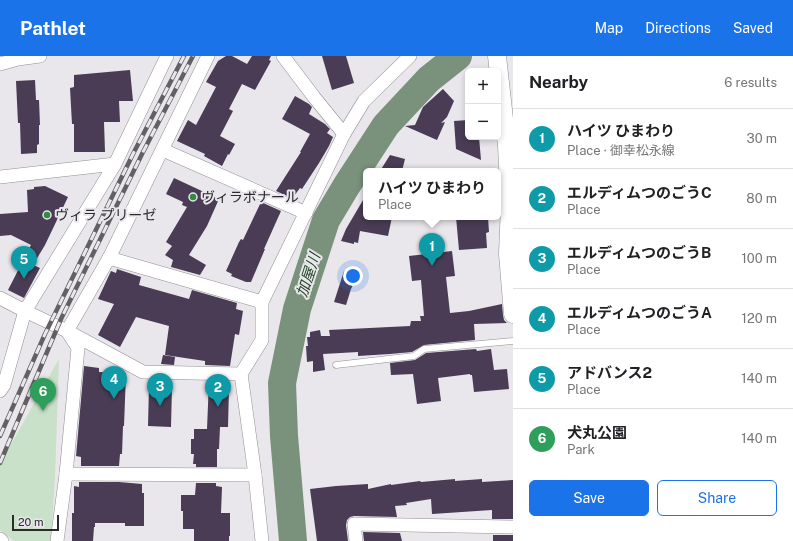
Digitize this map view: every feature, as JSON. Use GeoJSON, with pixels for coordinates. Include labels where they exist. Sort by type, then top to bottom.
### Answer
{"type":"FeatureCollection","features":[{"type":"Feature","properties":{"kind":"main road"},"geometry":{"type":"LineString","coordinates":[[497,56],[510,146],[513,314]]}},
{"type":"Feature","properties":{"kind":"street"},"geometry":{"type":"LineString","coordinates":[[0,64],[18,59],[40,56]]}},
{"type":"Feature","properties":{"kind":"street"},"geometry":{"type":"LineString","coordinates":[[1,387],[25,311],[115,164],[167,56]]}},
{"type":"Feature","properties":{"kind":"street"},"geometry":{"type":"LineString","coordinates":[[68,331],[109,258],[208,56]]}},
{"type":"Feature","properties":{"kind":"street"},"geometry":{"type":"LineString","coordinates":[[283,56],[344,134]]}},
{"type":"Feature","properties":{"kind":"street"},"geometry":{"type":"LineString","coordinates":[[262,541],[255,475],[241,374],[262,340],[262,302],[344,134],[364,101],[410,56]]}},
{"type":"Feature","properties":{"kind":"street"},"geometry":{"type":"LineString","coordinates":[[162,150],[306,213]]}},
{"type":"Feature","properties":{"kind":"street"},"geometry":{"type":"LineString","coordinates":[[0,177],[115,164]]}},
{"type":"Feature","properties":{"kind":"street"},"geometry":{"type":"LineString","coordinates":[[109,258],[262,302]]}},
{"type":"Feature","properties":{"kind":"street"},"geometry":{"type":"LineString","coordinates":[[0,298],[68,331],[143,372],[241,374]]}},
{"type":"Feature","properties":{"kind":"street"},"geometry":{"type":"LineString","coordinates":[[57,541],[66,474],[78,348],[68,331]]}},
{"type":"Feature","properties":{"kind":"street"},"geometry":{"type":"LineString","coordinates":[[66,474],[255,475]]}},
{"type":"Feature","properties":{"kind":"street"},"geometry":{"type":"LineString","coordinates":[[356,541],[354,524],[513,527]]}},
{"type":"Feature","properties":{"kind":"lane"},"geometry":{"type":"LineString","coordinates":[[336,365],[414,356],[424,349],[513,341]]}},
{"type":"Feature","properties":{"kind":"green space"},"geometry":{"type":"Polygon","coordinates":[[[59,359],[51,541],[14,541],[0,530],[0,464],[59,359]]]}},
{"type":"Feature","properties":{"kind":"building"},"geometry":{"type":"Polygon","coordinates":[[[226,56],[232,56],[247,64],[252,56],[271,56],[269,60],[271,61],[255,90],[242,84],[229,109],[233,111],[220,136],[235,144],[222,166],[204,156],[205,154],[177,141],[188,120],[196,125],[216,87],[206,82],[218,61],[226,56]]]}},
{"type":"Feature","properties":{"kind":"building"},"geometry":{"type":"Polygon","coordinates":[[[322,56],[346,56],[354,83],[332,90],[322,56]]]}},
{"type":"Feature","properties":{"kind":"building"},"geometry":{"type":"Polygon","coordinates":[[[130,70],[133,101],[119,101],[120,122],[104,122],[105,152],[74,152],[74,124],[72,124],[70,88],[74,87],[74,75],[130,70]]]}},
{"type":"Feature","properties":{"kind":"building"},"geometry":{"type":"Polygon","coordinates":[[[35,80],[36,100],[39,100],[39,144],[37,145],[37,153],[21,154],[16,81],[35,80]]]}},
{"type":"Feature","properties":{"kind":"building"},"geometry":{"type":"Polygon","coordinates":[[[443,89],[454,101],[447,117],[441,123],[445,122],[437,140],[405,126],[415,125],[423,107],[443,89]]]}},
{"type":"Feature","properties":{"kind":"building"},"geometry":{"type":"Polygon","coordinates":[[[295,96],[312,107],[309,114],[325,124],[330,129],[327,133],[333,137],[319,163],[302,189],[300,188],[294,196],[289,193],[287,196],[276,191],[301,152],[310,134],[282,119],[295,96]]]}},
{"type":"Feature","properties":{"kind":"building"},"geometry":{"type":"Polygon","coordinates":[[[465,120],[465,140],[479,140],[481,160],[456,149],[454,121],[465,120]]]}},
{"type":"Feature","properties":{"kind":"building"},"geometry":{"type":"Polygon","coordinates":[[[390,155],[405,159],[403,168],[382,168],[390,155]]]}},
{"type":"Feature","properties":{"kind":"building"},"geometry":{"type":"Polygon","coordinates":[[[174,178],[219,199],[207,226],[189,255],[206,265],[200,275],[171,267],[173,260],[165,255],[172,246],[166,242],[187,207],[182,205],[183,202],[166,194],[174,178]]]}},
{"type":"Feature","properties":{"kind":"building"},"geometry":{"type":"Polygon","coordinates":[[[45,186],[68,197],[45,245],[33,265],[40,268],[24,298],[8,290],[31,245],[11,235],[0,236],[0,214],[28,212],[27,190],[34,189],[34,187],[45,186]]]}},
{"type":"Feature","properties":{"kind":"building"},"geometry":{"type":"Polygon","coordinates":[[[363,200],[363,220],[391,220],[388,236],[360,231],[358,243],[354,242],[354,244],[341,241],[346,229],[363,200]]]}},
{"type":"Feature","properties":{"kind":"building"},"geometry":{"type":"Polygon","coordinates":[[[261,202],[281,211],[251,282],[246,282],[231,276],[232,274],[226,271],[239,242],[241,239],[243,240],[261,202]]]}},
{"type":"Feature","properties":{"kind":"building"},"geometry":{"type":"Polygon","coordinates":[[[456,220],[488,220],[489,232],[486,233],[487,248],[459,250],[456,220]]]}},
{"type":"Feature","properties":{"kind":"building"},"geometry":{"type":"Polygon","coordinates":[[[452,251],[455,276],[446,277],[450,313],[469,311],[502,304],[504,320],[507,323],[474,324],[475,340],[424,345],[412,352],[358,356],[358,352],[323,354],[325,370],[313,372],[313,361],[307,362],[306,346],[308,346],[307,337],[310,337],[310,332],[320,330],[321,336],[330,336],[329,330],[410,326],[411,321],[421,321],[420,316],[424,316],[421,280],[412,281],[409,256],[452,251]]]}},
{"type":"Feature","properties":{"kind":"building"},"geometry":{"type":"Polygon","coordinates":[[[117,269],[141,277],[139,285],[189,299],[192,290],[237,303],[236,309],[243,311],[239,335],[235,334],[230,366],[205,365],[205,361],[165,355],[169,326],[136,317],[120,347],[98,335],[114,304],[98,299],[111,271],[116,273],[117,269]]]}},
{"type":"Feature","properties":{"kind":"building"},"geometry":{"type":"Polygon","coordinates":[[[344,271],[357,277],[346,305],[334,302],[344,271]]]}},
{"type":"Feature","properties":{"kind":"building"},"geometry":{"type":"Polygon","coordinates":[[[476,349],[477,351],[491,349],[494,370],[507,369],[509,389],[474,392],[472,375],[470,374],[438,378],[441,401],[417,404],[413,374],[391,375],[390,363],[415,360],[426,353],[476,349]]]}},
{"type":"Feature","properties":{"kind":"building"},"geometry":{"type":"Polygon","coordinates":[[[163,355],[175,357],[174,365],[161,364],[163,355]]]}},
{"type":"Feature","properties":{"kind":"building"},"geometry":{"type":"Polygon","coordinates":[[[84,366],[99,368],[99,372],[126,373],[122,454],[120,454],[119,466],[81,466],[81,457],[76,456],[84,366]]]}},
{"type":"Feature","properties":{"kind":"building"},"geometry":{"type":"Polygon","coordinates":[[[159,380],[171,381],[171,427],[148,426],[149,386],[158,386],[159,380]]]}},
{"type":"Feature","properties":{"kind":"building"},"geometry":{"type":"Polygon","coordinates":[[[209,381],[228,382],[228,427],[220,427],[219,449],[217,449],[217,467],[196,467],[196,464],[193,464],[194,454],[191,454],[191,439],[194,439],[194,429],[207,429],[209,381]]]}},
{"type":"Feature","properties":{"kind":"building"},"geometry":{"type":"Polygon","coordinates":[[[455,479],[455,481],[482,479],[482,482],[513,480],[513,519],[492,519],[492,510],[432,514],[431,499],[406,503],[407,505],[395,506],[397,517],[350,517],[347,520],[346,525],[348,541],[317,541],[310,489],[368,484],[368,489],[391,484],[455,479]]]}},
{"type":"Feature","properties":{"kind":"building"},"geometry":{"type":"Polygon","coordinates":[[[79,482],[119,482],[142,484],[142,493],[144,493],[144,526],[125,526],[125,523],[95,523],[93,541],[72,541],[74,486],[79,487],[79,482]]]}},
{"type":"Feature","properties":{"kind":"building"},"geometry":{"type":"Polygon","coordinates":[[[196,483],[216,483],[216,486],[222,487],[221,513],[230,513],[229,541],[194,541],[194,529],[183,529],[181,495],[195,495],[196,483]]]}},
{"type":"Feature","properties":{"kind":"building"},"geometry":{"type":"Polygon","coordinates":[[[363,532],[400,533],[402,541],[364,541],[363,532]]]}},
{"type":"Feature","properties":{"kind":"building"},"geometry":{"type":"Polygon","coordinates":[[[493,535],[513,535],[513,541],[493,541],[493,535]]]}},
{"type":"Feature","properties":{"kind":"waterway","name":"加屋川"},"geometry":{"type":"LineString","coordinates":[[293,541],[284,436],[282,383],[297,309],[326,220],[386,125],[429,79],[458,56]]}},
{"type":"Feature","properties":{"kind":"railway"},"geometry":{"type":"LineString","coordinates":[[0,436],[45,334],[134,152],[184,56]]}},
{"type":"Feature","properties":{"kind":"railway"},"geometry":{"type":"LineString","coordinates":[[0,463],[61,319],[142,154],[193,56]]}},
{"type":"Feature","properties":{"kind":"place","name":"ヴィラボナール"},"geometry":{"type":"Point","coordinates":[193,197]}},
{"type":"Feature","properties":{"kind":"place","name":"ヴィラ プリーゼ"},"geometry":{"type":"Point","coordinates":[47,215]}},
{"type":"Feature","properties":{"kind":"place","name":"ハイツ ひまわり"},"geometry":{"type":"Point","coordinates":[432,266]}},
{"type":"Feature","properties":{"kind":"place","name":"アドバンス2"},"geometry":{"type":"Point","coordinates":[24,279]}},
{"type":"Feature","properties":{"kind":"place","name":"エルディムつのごうA"},"geometry":{"type":"Point","coordinates":[114,399]}},
{"type":"Feature","properties":{"kind":"place","name":"エルディムつのごうB"},"geometry":{"type":"Point","coordinates":[160,406]}},
{"type":"Feature","properties":{"kind":"place","name":"エルディムつのごうC"},"geometry":{"type":"Point","coordinates":[218,407]}},
{"type":"Feature","properties":{"kind":"place","name":"犬丸公園"},"geometry":{"type":"Point","coordinates":[43,411]}}]}
